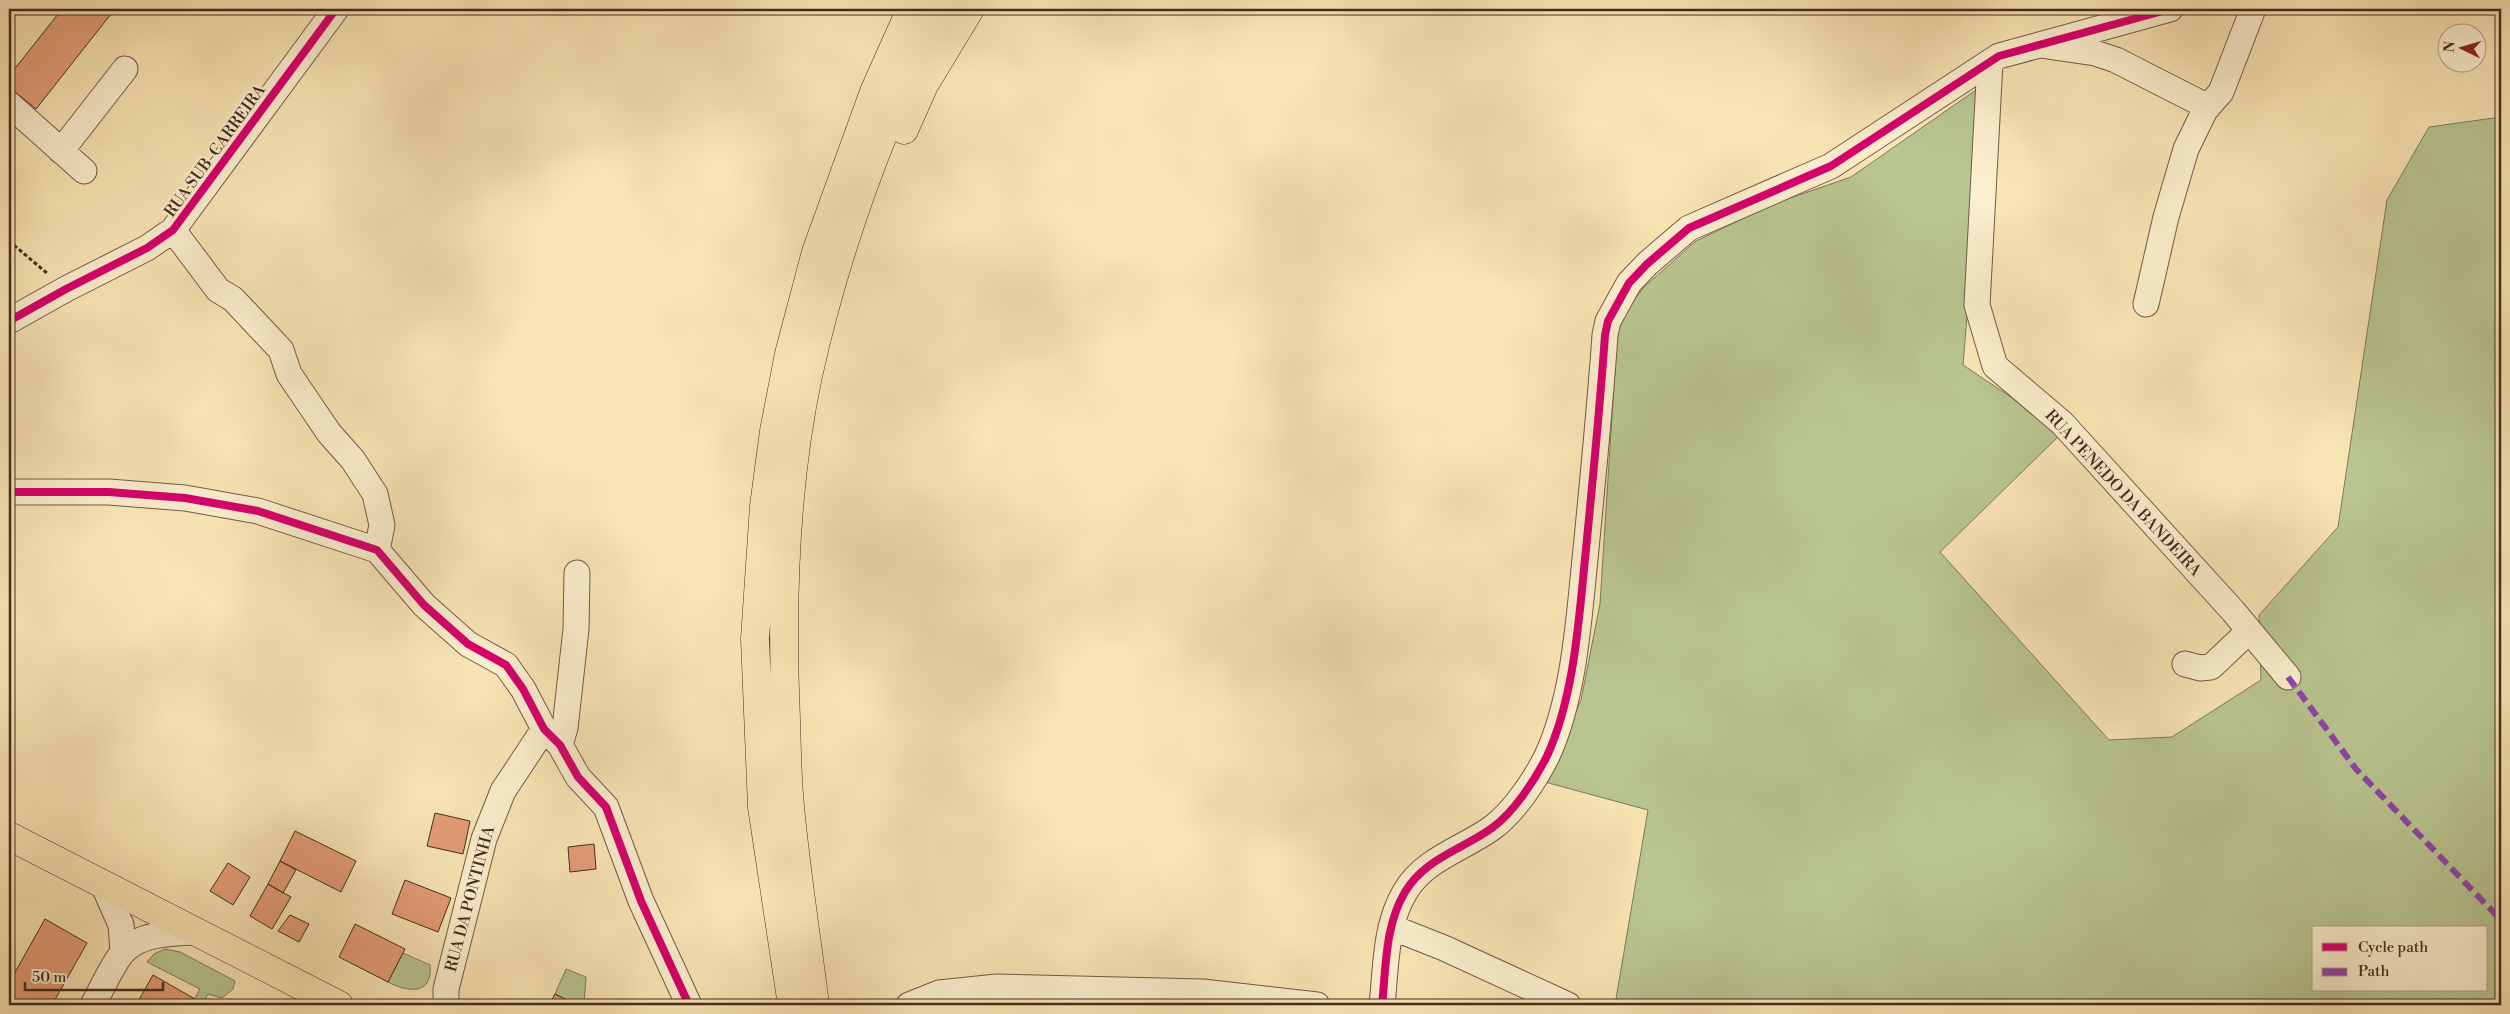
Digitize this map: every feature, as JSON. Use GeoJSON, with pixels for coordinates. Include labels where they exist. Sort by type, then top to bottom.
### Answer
{"type":"FeatureCollection","features":[{"type":"Feature","properties":{"kind":"main road"},"geometry":{"type":"LineString","coordinates":[[792,1005],[762,807],[755,639],[764,506],[774,431],[786,373],[816,252],[874,92],[911,9]]}},
{"type":"Feature","properties":{"kind":"main road"},"geometry":{"type":"LineString","coordinates":[[815,1005],[790,805],[784,657],[789,511],[808,377],[828,296],[864,186],[904,80],[939,9]]}},
{"type":"Feature","properties":{"kind":"main road"},"geometry":{"type":"LineString","coordinates":[[828,296],[853,262],[892,158],[924,85],[970,9]]}},
{"type":"Feature","properties":{"kind":"main road"},"geometry":{"type":"LineString","coordinates":[[9,836],[338,1005]]}},
{"type":"Feature","properties":{"kind":"street","name":"RUA SUB-CARREIRA"},"geometry":{"type":"LineString","coordinates":[[9,321],[66,289],[147,248],[173,230],[336,9]]}},
{"type":"Feature","properties":{"kind":"street"},"geometry":{"type":"LineString","coordinates":[[1382,1005],[1391,927],[1404,893],[1424,868],[1493,828],[1523,793],[1546,757],[1565,701],[1580,601],[1605,335],[1608,320],[1629,283],[1647,264],[1689,228],[1831,166],[1999,56],[2170,9]]}},
{"type":"Feature","properties":{"kind":"street"},"geometry":{"type":"LineString","coordinates":[[2146,304],[2166,217],[2183,158],[2195,129],[2208,107],[2221,92],[2253,9]]}},
{"type":"Feature","properties":{"kind":"street"},"geometry":{"type":"LineString","coordinates":[[2039,45],[2095,54],[2116,60],[2208,107]]}},
{"type":"Feature","properties":{"kind":"street","name":"RUA PENEDO DA BANDEIRA"},"geometry":{"type":"LineString","coordinates":[[1990,62],[1977,304],[1995,366],[2062,423],[2288,677]]}},
{"type":"Feature","properties":{"kind":"street"},"geometry":{"type":"LineString","coordinates":[[61,151],[125,69]]}},
{"type":"Feature","properties":{"kind":"street"},"geometry":{"type":"LineString","coordinates":[[9,104],[84,171]]}},
{"type":"Feature","properties":{"kind":"street"},"geometry":{"type":"LineString","coordinates":[[173,230],[218,290],[233,299],[281,350],[289,374],[329,432],[353,460],[375,494],[382,524],[377,550]]}},
{"type":"Feature","properties":{"kind":"street"},"geometry":{"type":"LineString","coordinates":[[9,492],[109,492],[185,498],[258,511],[377,550],[424,604],[468,644],[506,665],[578,777],[606,807],[641,901],[689,1005]]}},
{"type":"Feature","properties":{"kind":"street"},"geometry":{"type":"LineString","coordinates":[[552,737],[565,728],[576,629],[577,572]]}},
{"type":"Feature","properties":{"kind":"street"},"geometry":{"type":"LineString","coordinates":[[2185,664],[2200,668],[2211,667],[2249,631]]}},
{"type":"Feature","properties":{"kind":"street","name":"RUA DA PONTINHA"},"geometry":{"type":"LineString","coordinates":[[441,1000],[484,839],[503,791],[552,737]]}},
{"type":"Feature","properties":{"kind":"street"},"geometry":{"type":"LineString","coordinates":[[103,884],[121,925],[124,951]]}},
{"type":"Feature","properties":{"kind":"street"},"geometry":{"type":"LineString","coordinates":[[1391,927],[1452,952],[1568,1005]]}},
{"type":"Feature","properties":{"kind":"street"},"geometry":{"type":"LineString","coordinates":[[93,1005],[124,951],[134,944],[165,934],[195,932]]}},
{"type":"Feature","properties":{"kind":"street"},"geometry":{"type":"LineString","coordinates":[[909,1005],[939,993],[997,987],[1203,992],[1317,1005]]}},
{"type":"Feature","properties":{"kind":"street"},"geometry":{"type":"LineString","coordinates":[[1045,1005],[1196,1002],[1254,1005]]}},
{"type":"Feature","properties":{"kind":"path"},"geometry":{"type":"LineString","coordinates":[[9,241],[66,289]]}},
{"type":"Feature","properties":{"kind":"green space"},"geometry":{"type":"Polygon","coordinates":[[[1986,83],[1963,365],[2063,432],[1940,552],[2109,740],[2172,737],[2261,680],[2259,615],[2338,527],[2387,200],[2429,127],[2501,117],[2501,1005],[1615,1005],[1648,810],[1545,782],[1581,700],[1600,604],[1618,323],[1643,288],[1696,241],[1776,203],[1851,177],[1986,83]]]}},
{"type":"Feature","properties":{"kind":"green space"},"geometry":{"type":"Polygon","coordinates":[[[165,949],[180,952],[235,981],[233,989],[222,998],[208,994],[202,1005],[191,1005],[200,989],[147,962],[154,954],[165,949]]]}},
{"type":"Feature","properties":{"kind":"green space"},"geometry":{"type":"Polygon","coordinates":[[[403,953],[430,965],[430,975],[423,987],[417,989],[403,988],[388,982],[403,953]]]}},
{"type":"Feature","properties":{"kind":"green space"},"geometry":{"type":"Polygon","coordinates":[[[566,969],[586,977],[584,1005],[577,1005],[555,994],[566,969]]]}},
{"type":"Feature","properties":{"kind":"building"},"geometry":{"type":"Polygon","coordinates":[[[62,9],[115,9],[36,109],[9,87],[9,76],[62,9]]]}},
{"type":"Feature","properties":{"kind":"building"},"geometry":{"type":"Polygon","coordinates":[[[435,813],[470,821],[463,854],[427,846],[435,813]]]}},
{"type":"Feature","properties":{"kind":"building"},"geometry":{"type":"Polygon","coordinates":[[[295,831],[356,861],[341,892],[280,861],[295,831]]]}},
{"type":"Feature","properties":{"kind":"building"},"geometry":{"type":"Polygon","coordinates":[[[594,844],[596,869],[570,872],[568,847],[594,844]]]}},
{"type":"Feature","properties":{"kind":"building"},"geometry":{"type":"Polygon","coordinates":[[[280,861],[296,870],[283,893],[268,884],[280,861]]]}},
{"type":"Feature","properties":{"kind":"building"},"geometry":{"type":"Polygon","coordinates":[[[228,863],[250,877],[233,905],[210,891],[228,863]]]}},
{"type":"Feature","properties":{"kind":"building"},"geometry":{"type":"Polygon","coordinates":[[[405,880],[451,898],[438,932],[392,914],[405,880]]]}},
{"type":"Feature","properties":{"kind":"building"},"geometry":{"type":"Polygon","coordinates":[[[268,884],[291,897],[272,929],[250,916],[268,884]]]}},
{"type":"Feature","properties":{"kind":"building"},"geometry":{"type":"Polygon","coordinates":[[[290,915],[309,924],[299,942],[278,931],[290,915]]]}},
{"type":"Feature","properties":{"kind":"building"},"geometry":{"type":"Polygon","coordinates":[[[45,919],[87,943],[52,1005],[9,1005],[9,983],[45,919]]]}},
{"type":"Feature","properties":{"kind":"building"},"geometry":{"type":"Polygon","coordinates":[[[355,924],[405,949],[388,982],[339,957],[355,924]]]}},
{"type":"Feature","properties":{"kind":"building"},"geometry":{"type":"Polygon","coordinates":[[[153,975],[195,999],[191,1005],[136,1005],[153,975]]]}},
{"type":"Feature","properties":{"kind":"building"},"geometry":{"type":"Polygon","coordinates":[[[555,994],[577,1005],[549,1005],[555,994]]]}},
{"type":"Feature","properties":{"kind":"marked path"},"geometry":{"type":"LineString","coordinates":[[2288,677],[2356,769],[2501,920]]}},
{"type":"Feature","properties":{"kind":"cycle path"},"geometry":{"type":"LineString","coordinates":[[9,321],[66,289],[147,248],[173,230],[336,9]]}},
{"type":"Feature","properties":{"kind":"cycle path"},"geometry":{"type":"LineString","coordinates":[[1382,1005],[1390,932],[1398,905],[1405,892],[1413,881],[1433,863],[1492,828],[1508,813],[1536,775],[1547,756],[1556,732],[1570,681],[1578,628],[1605,335],[1608,321],[1629,283],[1647,264],[1689,228],[1831,166],[1999,56],[2170,9]]}},
{"type":"Feature","properties":{"kind":"cycle path"},"geometry":{"type":"LineString","coordinates":[[9,492],[109,492],[185,498],[258,511],[377,550],[424,605],[468,644],[506,665],[523,689],[544,729],[560,745],[578,777],[606,807],[641,901],[689,1005]]}}]}
